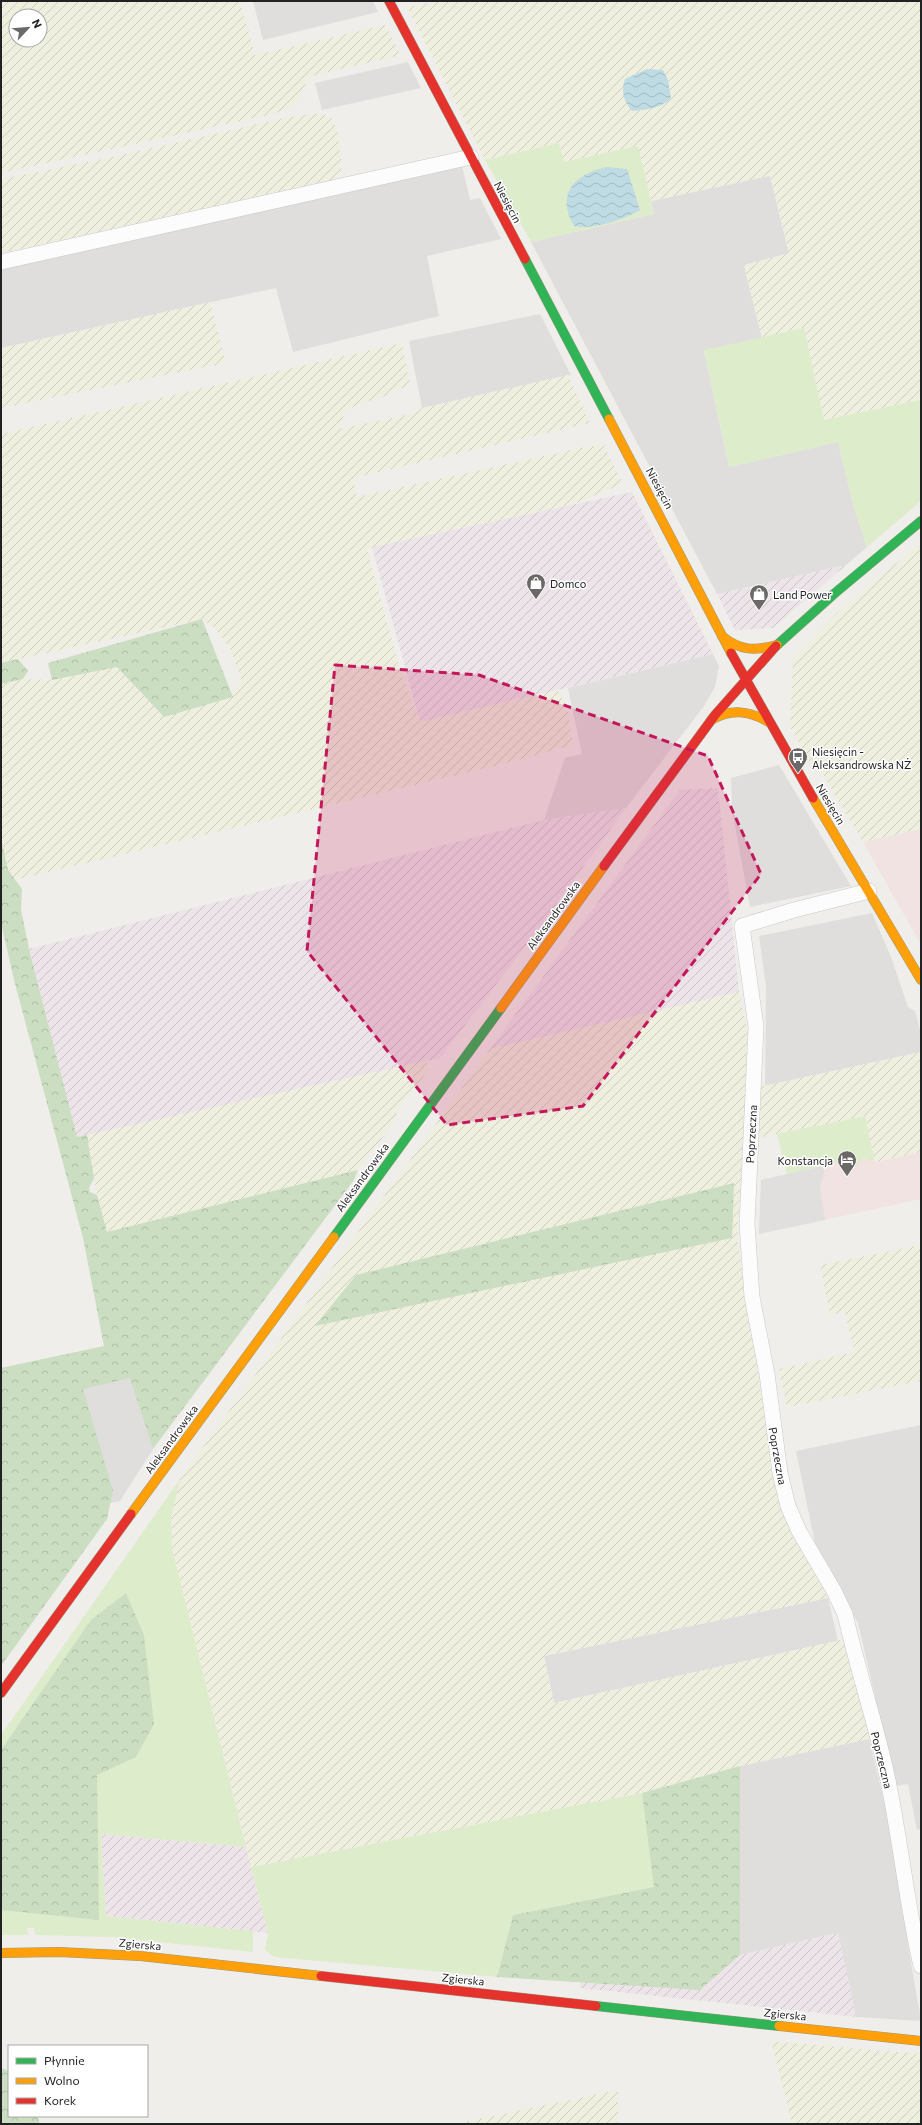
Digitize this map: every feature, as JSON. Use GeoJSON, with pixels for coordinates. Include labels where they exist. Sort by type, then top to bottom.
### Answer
{"type":"FeatureCollection","features":[{"type":"Feature","properties":{"kind":"main road","name":"Niesięcin"},"geometry":{"type":"LineString","coordinates":[[389,1],[745,679],[921,980]]}},
{"type":"Feature","properties":{"kind":"main road","name":"Aleksandrowska"},"geometry":{"type":"LineString","coordinates":[[1,1693],[703,730],[745,679],[777,645],[816,609],[921,521]]}},
{"type":"Feature","properties":{"kind":"main road"},"geometry":{"type":"LineString","coordinates":[[722,636],[733,646],[741,649],[766,649],[777,645]]}},
{"type":"Feature","properties":{"kind":"main road"},"geometry":{"type":"LineString","coordinates":[[703,730],[712,720],[724,713],[737,710],[750,712],[769,722]]}},
{"type":"Feature","properties":{"kind":"main road","name":"Zgierska"},"geometry":{"type":"LineString","coordinates":[[1,1953],[67,1952],[140,1956],[921,2041]]}},
{"type":"Feature","properties":{"kind":"street"},"geometry":{"type":"LineString","coordinates":[[1,262],[471,157]]}},
{"type":"Feature","properties":{"kind":"street","name":"Poprzeczna"},"geometry":{"type":"LineString","coordinates":[[869,891],[794,910],[742,926],[756,1028],[747,1224],[748,1265],[752,1297],[767,1374],[780,1473],[788,1506],[799,1531],[834,1591],[845,1614],[886,1770],[898,1828],[903,1873],[921,1966]]}},
{"type":"Feature","properties":{"kind":"highlighted area"},"geometry":{"type":"Polygon","coordinates":[[[335,665],[479,675],[708,756],[761,874],[583,1106],[447,1125],[307,951],[335,665]]]}},
{"type":"Feature","properties":{"kind":"shaded area"},"geometry":{"type":"Polygon","coordinates":[[[253,1],[373,1],[378,12],[263,40],[253,1]]]}},
{"type":"Feature","properties":{"kind":"shaded area"},"geometry":{"type":"Polygon","coordinates":[[[408,62],[421,88],[322,110],[315,83],[408,62]]]}},
{"type":"Feature","properties":{"kind":"shaded area"},"geometry":{"type":"Polygon","coordinates":[[[462,166],[470,200],[480,198],[501,239],[427,256],[439,316],[293,352],[276,288],[1,348],[1,255],[462,166]]]}},
{"type":"Feature","properties":{"kind":"shaded area"},"geometry":{"type":"Polygon","coordinates":[[[770,175],[789,254],[744,265],[762,338],[704,351],[729,467],[838,442],[854,508],[867,547],[846,565],[717,594],[531,242],[654,214],[651,201],[770,175]]]}},
{"type":"Feature","properties":{"kind":"shaded area"},"geometry":{"type":"Polygon","coordinates":[[[540,314],[571,375],[422,408],[409,341],[540,314]]]}},
{"type":"Feature","properties":{"kind":"shaded area","name":"Domco"},"geometry":{"type":"Polygon","coordinates":[[[632,492],[713,654],[420,722],[372,547],[632,492]]]}},
{"type":"Feature","properties":{"kind":"shaded area","name":"Land Power"},"geometry":{"type":"Polygon","coordinates":[[[846,565],[773,628],[735,630],[717,594],[846,565]]]}},
{"type":"Feature","properties":{"kind":"shaded area"},"geometry":{"type":"Polygon","coordinates":[[[713,654],[719,666],[715,687],[704,706],[626,808],[544,820],[565,758],[582,754],[568,688],[713,654]]]}},
{"type":"Feature","properties":{"kind":"shaded area"},"geometry":{"type":"Polygon","coordinates":[[[779,765],[851,886],[750,907],[732,810],[731,778],[779,765]]]}},
{"type":"Feature","properties":{"kind":"shaded area"},"geometry":{"type":"Polygon","coordinates":[[[718,788],[739,992],[490,1049],[680,790],[718,788]]]}},
{"type":"Feature","properties":{"kind":"shaded area"},"geometry":{"type":"Polygon","coordinates":[[[626,808],[536,932],[440,1058],[77,1138],[29,949],[544,820],[626,808]]]}},
{"type":"Feature","properties":{"kind":"shaded area"},"geometry":{"type":"Polygon","coordinates":[[[921,829],[921,945],[863,842],[921,829]]]}},
{"type":"Feature","properties":{"kind":"shaded area"},"geometry":{"type":"Polygon","coordinates":[[[872,913],[891,957],[908,1007],[915,1011],[921,1033],[921,1052],[765,1086],[766,987],[759,936],[872,913]]]}},
{"type":"Feature","properties":{"kind":"shaded area","name":"Konstancja"},"geometry":{"type":"Polygon","coordinates":[[[865,1116],[875,1162],[921,1152],[921,1199],[759,1234],[761,1180],[787,1174],[777,1134],[865,1116]]]}},
{"type":"Feature","properties":{"kind":"shaded area"},"geometry":{"type":"Polygon","coordinates":[[[823,1166],[824,1173],[820,1188],[825,1220],[759,1234],[761,1180],[823,1166]]]}},
{"type":"Feature","properties":{"kind":"shaded area"},"geometry":{"type":"Polygon","coordinates":[[[124,1343],[153,1449],[120,1501],[1,1525],[1,1368],[124,1343]]]}},
{"type":"Feature","properties":{"kind":"shaded area"},"geometry":{"type":"Polygon","coordinates":[[[921,1425],[921,1829],[917,1830],[908,1784],[896,1786],[858,1623],[816,1548],[796,1451],[921,1425]]]}},
{"type":"Feature","properties":{"kind":"shaded area"},"geometry":{"type":"Polygon","coordinates":[[[828,1598],[838,1641],[554,1703],[544,1656],[828,1598]]]}},
{"type":"Feature","properties":{"kind":"shaded area"},"geometry":{"type":"Polygon","coordinates":[[[869,1739],[893,1838],[901,1905],[921,2021],[856,2017],[838,1933],[740,1955],[740,1766],[869,1739]]]}},
{"type":"Feature","properties":{"kind":"shaded area"},"geometry":{"type":"Polygon","coordinates":[[[101,1834],[246,1847],[268,1933],[106,1916],[101,1834]]]}},
{"type":"Feature","properties":{"kind":"shaded area"},"geometry":{"type":"Polygon","coordinates":[[[838,1933],[856,2017],[580,1988],[586,1941],[740,1955],[838,1933]]]}},
{"type":"Feature","properties":{"kind":"green space"},"geometry":{"type":"Polygon","coordinates":[[[1,1],[240,1],[255,55],[385,25],[401,55],[312,76],[306,83],[298,101],[290,108],[273,114],[1,173],[1,1]]]}},
{"type":"Feature","properties":{"kind":"green space"},"geometry":{"type":"Polygon","coordinates":[[[436,1],[921,1],[921,400],[824,420],[804,328],[762,338],[744,265],[789,253],[770,176],[651,201],[638,146],[564,162],[559,143],[485,160],[407,7],[436,1]]]}},
{"type":"Feature","properties":{"kind":"green space"},"geometry":{"type":"Polygon","coordinates":[[[319,113],[330,116],[337,129],[342,167],[340,173],[325,186],[243,201],[1,253],[1,179],[108,158],[279,119],[319,113]]]}},
{"type":"Feature","properties":{"kind":"green space"},"geometry":{"type":"Polygon","coordinates":[[[559,143],[564,162],[638,146],[654,214],[531,242],[485,160],[559,143]]]}},
{"type":"Feature","properties":{"kind":"green space"},"geometry":{"type":"Polygon","coordinates":[[[210,302],[226,363],[1,408],[1,348],[210,302]]]}},
{"type":"Feature","properties":{"kind":"green space"},"geometry":{"type":"Polygon","coordinates":[[[804,328],[824,420],[921,400],[921,501],[867,547],[854,508],[838,442],[729,467],[704,350],[804,328]]]}},
{"type":"Feature","properties":{"kind":"green space"},"geometry":{"type":"Polygon","coordinates":[[[402,343],[410,384],[389,395],[358,404],[345,412],[339,429],[416,413],[422,408],[568,375],[590,423],[353,478],[357,497],[585,447],[604,445],[623,484],[574,504],[372,547],[367,550],[399,665],[420,722],[558,690],[568,711],[573,745],[495,766],[15,880],[8,870],[1,838],[1,684],[23,679],[52,680],[117,667],[164,717],[233,697],[241,679],[230,648],[213,627],[202,619],[1,663],[1,434],[402,343]]]}},
{"type":"Feature","properties":{"kind":"green space"},"geometry":{"type":"Polygon","coordinates":[[[921,543],[921,829],[863,842],[816,763],[811,764],[790,727],[793,659],[837,613],[921,543]]]}},
{"type":"Feature","properties":{"kind":"green space"},"geometry":{"type":"Polygon","coordinates":[[[202,619],[233,697],[164,717],[117,667],[52,680],[48,663],[202,619]]]}},
{"type":"Feature","properties":{"kind":"green space"},"geometry":{"type":"Polygon","coordinates":[[[18,659],[28,671],[23,679],[1,684],[1,663],[18,659]]]}},
{"type":"Feature","properties":{"kind":"green space"},"geometry":{"type":"Polygon","coordinates":[[[1,838],[8,870],[22,889],[21,909],[29,949],[77,1137],[87,1135],[94,1178],[89,1188],[90,1192],[97,1195],[107,1232],[358,1170],[354,1180],[153,1449],[130,1378],[83,1389],[113,1491],[107,1519],[1,1666],[1,1368],[104,1346],[83,1238],[14,980],[1,923],[1,838]]]}},
{"type":"Feature","properties":{"kind":"green space"},"geometry":{"type":"Polygon","coordinates":[[[739,992],[750,1045],[737,1238],[771,1457],[784,1505],[828,1598],[544,1656],[554,1703],[845,1639],[869,1739],[740,1766],[642,1793],[251,1867],[172,1548],[171,1518],[180,1479],[490,1049],[739,992]]]}},
{"type":"Feature","properties":{"kind":"green space"},"geometry":{"type":"Polygon","coordinates":[[[921,1052],[921,1152],[875,1162],[865,1116],[757,1138],[759,1087],[921,1052]]]}},
{"type":"Feature","properties":{"kind":"green space"},"geometry":{"type":"Polygon","coordinates":[[[426,1061],[430,1068],[398,1110],[392,1125],[358,1170],[107,1232],[97,1195],[87,1135],[426,1061]]]}},
{"type":"Feature","properties":{"kind":"green space"},"geometry":{"type":"Polygon","coordinates":[[[865,1116],[874,1158],[869,1162],[865,1157],[862,1158],[858,1166],[848,1166],[839,1162],[787,1174],[777,1134],[865,1116]]]}},
{"type":"Feature","properties":{"kind":"green space"},"geometry":{"type":"Polygon","coordinates":[[[734,1183],[732,1238],[315,1326],[356,1275],[734,1183]]]}},
{"type":"Feature","properties":{"kind":"green space"},"geometry":{"type":"Polygon","coordinates":[[[921,1245],[921,1381],[787,1407],[779,1369],[854,1352],[845,1312],[830,1315],[820,1265],[921,1245]]]}},
{"type":"Feature","properties":{"kind":"green space"},"geometry":{"type":"Polygon","coordinates":[[[180,1479],[171,1518],[172,1548],[246,1847],[101,1834],[106,1916],[253,1931],[253,1952],[112,1937],[35,1935],[34,1928],[27,1928],[28,1935],[1,1935],[1,1735],[180,1479]]]}},
{"type":"Feature","properties":{"kind":"green space"},"geometry":{"type":"Polygon","coordinates":[[[126,1593],[144,1635],[154,1724],[136,1757],[97,1775],[99,1920],[1,1910],[1,1750],[91,1620],[126,1593]]]}},
{"type":"Feature","properties":{"kind":"green space"},"geometry":{"type":"Polygon","coordinates":[[[740,1766],[740,1955],[700,1990],[497,1977],[513,1915],[654,1887],[642,1793],[740,1766]]]}},
{"type":"Feature","properties":{"kind":"green space"},"geometry":{"type":"Polygon","coordinates":[[[642,1793],[655,1887],[513,1915],[497,1977],[274,1957],[265,1950],[268,1933],[251,1867],[642,1793]]]}},
{"type":"Feature","properties":{"kind":"green space"},"geometry":{"type":"Polygon","coordinates":[[[771,2041],[921,2054],[921,2124],[792,2124],[771,2041]]]}},
{"type":"Feature","properties":{"kind":"green space"},"geometry":{"type":"Polygon","coordinates":[[[1,2068],[8,2071],[8,2117],[38,2117],[40,2124],[1,2124],[1,2068]]]}},
{"type":"Feature","properties":{"kind":"green space"},"geometry":{"type":"Polygon","coordinates":[[[618,2090],[618,2124],[454,2124],[618,2090]]]}},
{"type":"Feature","properties":{"kind":"water"},"geometry":{"type":"Polygon","coordinates":[[[647,69],[663,70],[668,80],[671,98],[659,106],[632,111],[627,103],[623,91],[625,79],[647,69]]]}},
{"type":"Feature","properties":{"kind":"water"},"geometry":{"type":"Polygon","coordinates":[[[607,167],[627,169],[640,210],[608,223],[590,227],[574,226],[567,204],[571,187],[577,180],[586,175],[607,167]]]}},
{"type":"Feature","properties":{"kind":"traffic: fast"},"geometry":{"type":"LineString","coordinates":[[525,259],[609,419]]}},
{"type":"Feature","properties":{"kind":"traffic: fast"},"geometry":{"type":"LineString","coordinates":[[776,646],[835,593],[921,521]]}},
{"type":"Feature","properties":{"kind":"traffic: fast"},"geometry":{"type":"LineString","coordinates":[[334,1237],[501,1008]]}},
{"type":"Feature","properties":{"kind":"traffic: fast"},"geometry":{"type":"LineString","coordinates":[[596,2006],[779,2026]]}},
{"type":"Feature","properties":{"kind":"traffic: slow"},"geometry":{"type":"LineString","coordinates":[[609,419],[731,653]]}},
{"type":"Feature","properties":{"kind":"traffic: slow"},"geometry":{"type":"LineString","coordinates":[[722,636],[735,645],[748,648],[755,649],[777,645]]}},
{"type":"Feature","properties":{"kind":"traffic: slow"},"geometry":{"type":"LineString","coordinates":[[711,720],[733,712],[740,712],[754,715],[769,722]]}},
{"type":"Feature","properties":{"kind":"traffic: slow"},"geometry":{"type":"LineString","coordinates":[[813,798],[921,980]]}},
{"type":"Feature","properties":{"kind":"traffic: slow"},"geometry":{"type":"LineString","coordinates":[[501,1008],[604,866]]}},
{"type":"Feature","properties":{"kind":"traffic: slow"},"geometry":{"type":"LineString","coordinates":[[131,1514],[334,1237]]}},
{"type":"Feature","properties":{"kind":"traffic: slow"},"geometry":{"type":"LineString","coordinates":[[1,1953],[59,1952],[140,1956],[321,1976]]}},
{"type":"Feature","properties":{"kind":"traffic: slow"},"geometry":{"type":"LineString","coordinates":[[779,2026],[921,2041]]}},
{"type":"Feature","properties":{"kind":"traffic: jam"},"geometry":{"type":"LineString","coordinates":[[389,1],[525,259]]}},
{"type":"Feature","properties":{"kind":"traffic: jam"},"geometry":{"type":"LineString","coordinates":[[604,866],[715,715],[776,646]]}},
{"type":"Feature","properties":{"kind":"traffic: jam"},"geometry":{"type":"LineString","coordinates":[[731,653],[813,798]]}},
{"type":"Feature","properties":{"kind":"traffic: jam"},"geometry":{"type":"LineString","coordinates":[[1,1693],[131,1514]]}},
{"type":"Feature","properties":{"kind":"traffic: jam"},"geometry":{"type":"LineString","coordinates":[[321,1976],[596,2006]]}},
{"type":"Feature","properties":{"kind":"place","name":"Domco"},"geometry":{"type":"Point","coordinates":[536,600]}},
{"type":"Feature","properties":{"kind":"place","name":"Land Power"},"geometry":{"type":"Point","coordinates":[759,611]}},
{"type":"Feature","properties":{"kind":"place","name":"Niesięcin - Aleksandrowska NŻ"},"geometry":{"type":"Point","coordinates":[798,774]}},
{"type":"Feature","properties":{"kind":"place","name":"Konstancja"},"geometry":{"type":"Point","coordinates":[847,1177]}}]}
